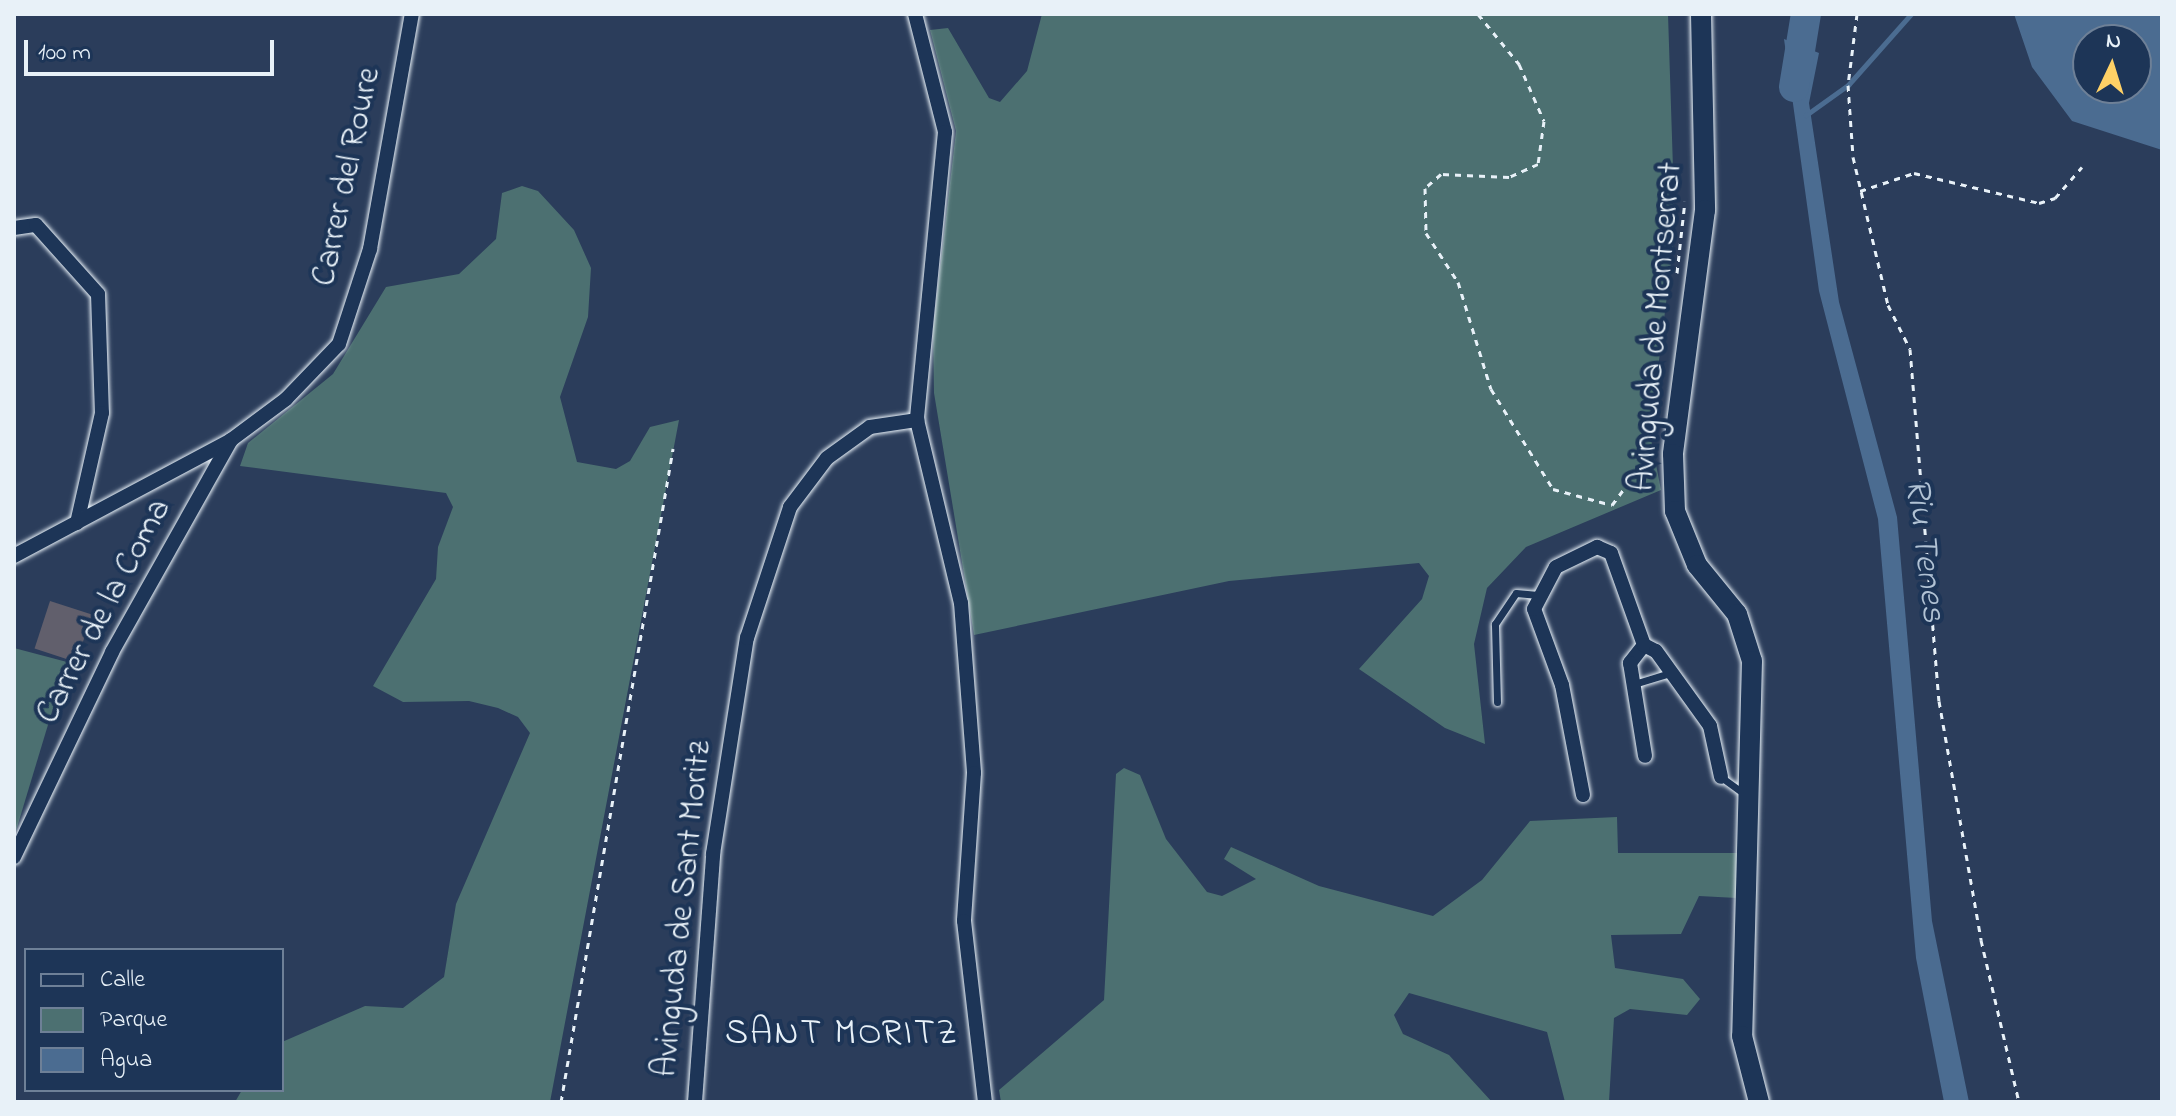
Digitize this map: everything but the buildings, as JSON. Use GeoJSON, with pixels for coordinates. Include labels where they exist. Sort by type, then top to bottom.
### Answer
{"type":"FeatureCollection","features":[{"type":"Feature","properties":{"kind":"street","name":"Carrer del Roure"},"geometry":{"type":"LineString","coordinates":[[14,556],[231,440],[286,399],[339,344],[370,249],[412,14]]}},
{"type":"Feature","properties":{"kind":"street"},"geometry":{"type":"LineString","coordinates":[[915,14],[945,132],[917,420],[961,603],[974,773],[964,921],[985,1102]]}},
{"type":"Feature","properties":{"kind":"street","name":"Avinguda de Montserrat"},"geometry":{"type":"LineString","coordinates":[[1701,14],[1705,210],[1673,454],[1675,511],[1697,565],[1737,614],[1752,661],[1752,797],[1742,1036],[1759,1102]]}},
{"type":"Feature","properties":{"kind":"street"},"geometry":{"type":"LineString","coordinates":[[14,228],[36,225],[98,294],[102,413],[77,523]]}},
{"type":"Feature","properties":{"kind":"street","name":"Avinguda de Sant Moritz"},"geometry":{"type":"LineString","coordinates":[[695,1102],[713,854],[747,638],[790,507],[827,458],[870,427],[917,420]]}},
{"type":"Feature","properties":{"kind":"street","name":"Carrer de la Coma"},"geometry":{"type":"LineString","coordinates":[[14,857],[112,652],[231,440]]}},
{"type":"Feature","properties":{"kind":"street"},"geometry":{"type":"LineString","coordinates":[[1583,795],[1562,685],[1534,619],[1538,595],[1569,557],[1608,549],[1644,645],[1672,671],[1710,726],[1721,777]]}},
{"type":"Feature","properties":{"kind":"street"},"geometry":{"type":"LineString","coordinates":[[1644,645],[1630,663],[1645,756]]}},
{"type":"Feature","properties":{"kind":"lane"},"geometry":{"type":"LineString","coordinates":[[1497,702],[1495,624],[1516,593],[1538,595]]}},
{"type":"Feature","properties":{"kind":"lane"},"geometry":{"type":"LineString","coordinates":[[1634,684],[1672,671]]}},
{"type":"Feature","properties":{"kind":"lane"},"geometry":{"type":"LineString","coordinates":[[1721,777],[1752,797]]}},
{"type":"Feature","properties":{"kind":"path"},"geometry":{"type":"LineString","coordinates":[[1478,14],[1519,64],[1544,121],[1538,164],[1509,177],[1441,174],[1425,188],[1426,233],[1458,282],[1491,389],[1553,489],[1612,505],[1655,447]]}},
{"type":"Feature","properties":{"kind":"path"},"geometry":{"type":"LineString","coordinates":[[1857,14],[1848,85],[1860,191],[1888,305],[1910,349],[1939,701],[1981,940],[2019,1102]]}},
{"type":"Feature","properties":{"kind":"path"},"geometry":{"type":"LineString","coordinates":[[1860,191],[1914,173],[2039,203],[2055,198],[2082,167]]}},
{"type":"Feature","properties":{"kind":"path"},"geometry":{"type":"LineString","coordinates":[[1675,285],[1687,187]]}},
{"type":"Feature","properties":{"kind":"path"},"geometry":{"type":"LineString","coordinates":[[1655,462],[1657,435]]}},
{"type":"Feature","properties":{"kind":"path"},"geometry":{"type":"LineString","coordinates":[[561,1102],[673,449]]}},
{"type":"Feature","properties":{"kind":"green space"},"geometry":{"type":"Polygon","coordinates":[[[1042,14],[1668,14],[1675,230],[1650,434],[1661,490],[1526,547],[1487,588],[1474,644],[1485,744],[1445,728],[1359,669],[1422,599],[1429,576],[1419,563],[1229,581],[974,635],[934,393],[933,330],[956,131],[930,30],[948,28],[989,98],[1000,102],[1027,71],[1042,14]]]}},
{"type":"Feature","properties":{"kind":"green space"},"geometry":{"type":"Polygon","coordinates":[[[522,186],[538,191],[574,230],[591,268],[588,317],[560,397],[577,462],[616,469],[630,461],[650,427],[679,420],[550,1102],[235,1102],[241,1092],[284,1092],[284,1041],[365,1006],[403,1008],[444,977],[456,904],[530,733],[518,717],[498,708],[469,701],[403,702],[373,686],[436,579],[438,547],[453,507],[446,493],[240,466],[248,443],[333,374],[386,287],[459,274],[496,239],[502,193],[522,186]]]}},
{"type":"Feature","properties":{"kind":"green space"},"geometry":{"type":"Polygon","coordinates":[[[14,648],[67,662],[15,834],[14,833],[14,648]]]}},
{"type":"Feature","properties":{"kind":"green space"},"geometry":{"type":"Polygon","coordinates":[[[1124,768],[1140,775],[1166,839],[1207,892],[1222,896],[1256,879],[1224,859],[1231,847],[1319,886],[1433,916],[1482,880],[1530,821],[1617,817],[1618,853],[1738,853],[1737,898],[1699,896],[1681,934],[1611,935],[1615,968],[1683,979],[1700,999],[1687,1015],[1630,1009],[1614,1018],[1609,1102],[1565,1102],[1547,1032],[1409,993],[1394,1015],[1403,1034],[1449,1055],[1492,1102],[1001,1102],[999,1090],[1104,1000],[1116,774],[1124,768]]]}},
{"type":"Feature","properties":{"kind":"water"},"geometry":{"type":"Polygon","coordinates":[[[2014,14],[2162,14],[2162,150],[2072,121],[2032,67],[2014,14]]]}},
{"type":"Feature","properties":{"kind":"water"},"geometry":{"type":"Polygon","coordinates":[[[1784,39],[1819,53],[1809,103],[1839,302],[1897,517],[1932,921],[1969,1102],[1944,1102],[1916,958],[1878,519],[1819,291],[1784,39]]]}},
{"type":"Feature","properties":{"kind":"waterway","name":"Riu Tenes"},"geometry":{"type":"LineString","coordinates":[[1794,87],[1806,14]]}},
{"type":"Feature","properties":{"kind":"waterway"},"geometry":{"type":"LineString","coordinates":[[1806,115],[1848,85],[1911,14]]}},
{"type":"Feature","properties":{"kind":"district","name":"SANT MORITZ"},"geometry":{"type":"Point","coordinates":[842,1035]}}]}
